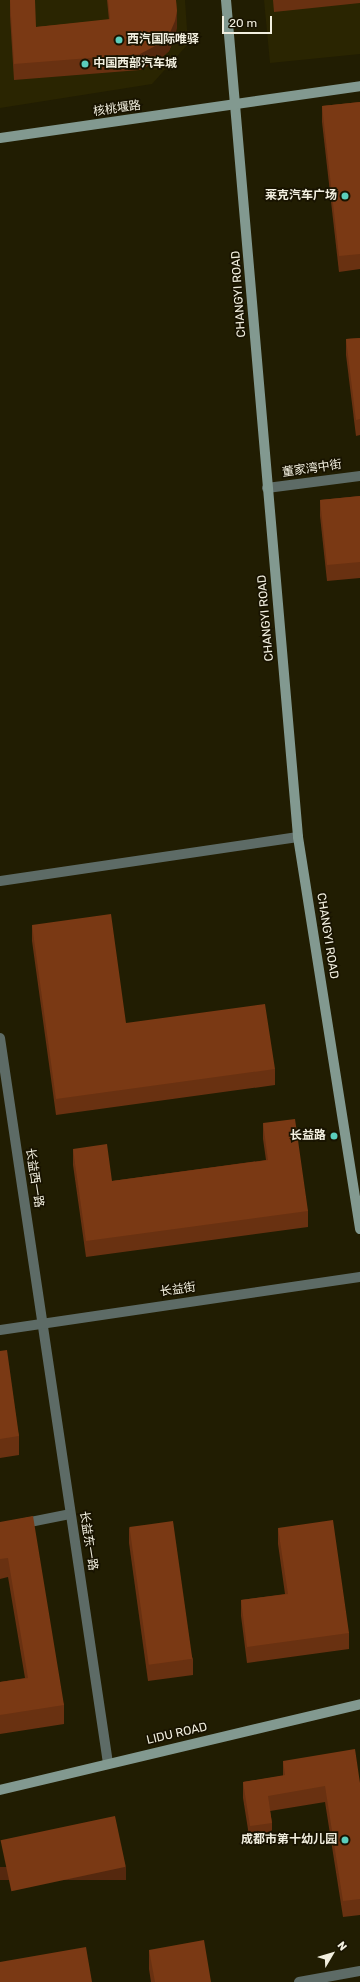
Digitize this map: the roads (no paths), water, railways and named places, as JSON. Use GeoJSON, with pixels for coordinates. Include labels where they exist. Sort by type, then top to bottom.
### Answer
{"type":"FeatureCollection","features":[{"type":"Feature","properties":{"kind":"main road","name":"CHANGYI ROAD"},"geometry":{"type":"LineString","coordinates":[[226,0],[237,103],[267,488],[298,837],[360,1229]]}},
{"type":"Feature","properties":{"kind":"main road","name":"核桃堰路"},"geometry":{"type":"LineString","coordinates":[[0,138],[360,86]]}},
{"type":"Feature","properties":{"kind":"main road","name":"LIDU ROAD"},"geometry":{"type":"LineString","coordinates":[[0,1790],[360,1704]]}},
{"type":"Feature","properties":{"kind":"street","name":"董家湾中街"},"geometry":{"type":"LineString","coordinates":[[267,488],[360,476]]}},
{"type":"Feature","properties":{"kind":"street"},"geometry":{"type":"LineString","coordinates":[[0,881],[298,837]]}},
{"type":"Feature","properties":{"kind":"street","name":"长益西一路"},"geometry":{"type":"LineString","coordinates":[[0,1038],[43,1323]]}},
{"type":"Feature","properties":{"kind":"street","name":"长益街"},"geometry":{"type":"LineString","coordinates":[[0,1330],[360,1277]]}},
{"type":"Feature","properties":{"kind":"street","name":"长益东一路"},"geometry":{"type":"LineString","coordinates":[[43,1323],[70,1514],[108,1763]]}},
{"type":"Feature","properties":{"kind":"street"},"geometry":{"type":"LineString","coordinates":[[0,1528],[70,1514]]}},
{"type":"Feature","properties":{"kind":"street"},"geometry":{"type":"LineString","coordinates":[[299,1982],[360,1974]]}},
{"type":"Feature","properties":{"kind":"place","name":"西汽国际唯驿"},"geometry":{"type":"Point","coordinates":[119,40]}},
{"type":"Feature","properties":{"kind":"place","name":"中国西部汽车城"},"geometry":{"type":"Point","coordinates":[85,64]}},
{"type":"Feature","properties":{"kind":"place","name":"莱克汽车广场"},"geometry":{"type":"Point","coordinates":[345,196]}},
{"type":"Feature","properties":{"kind":"place","name":"长益路"},"geometry":{"type":"Point","coordinates":[334,1136]}},
{"type":"Feature","properties":{"kind":"place","name":"成都市第十幼儿园"},"geometry":{"type":"Point","coordinates":[345,1840]}}]}
